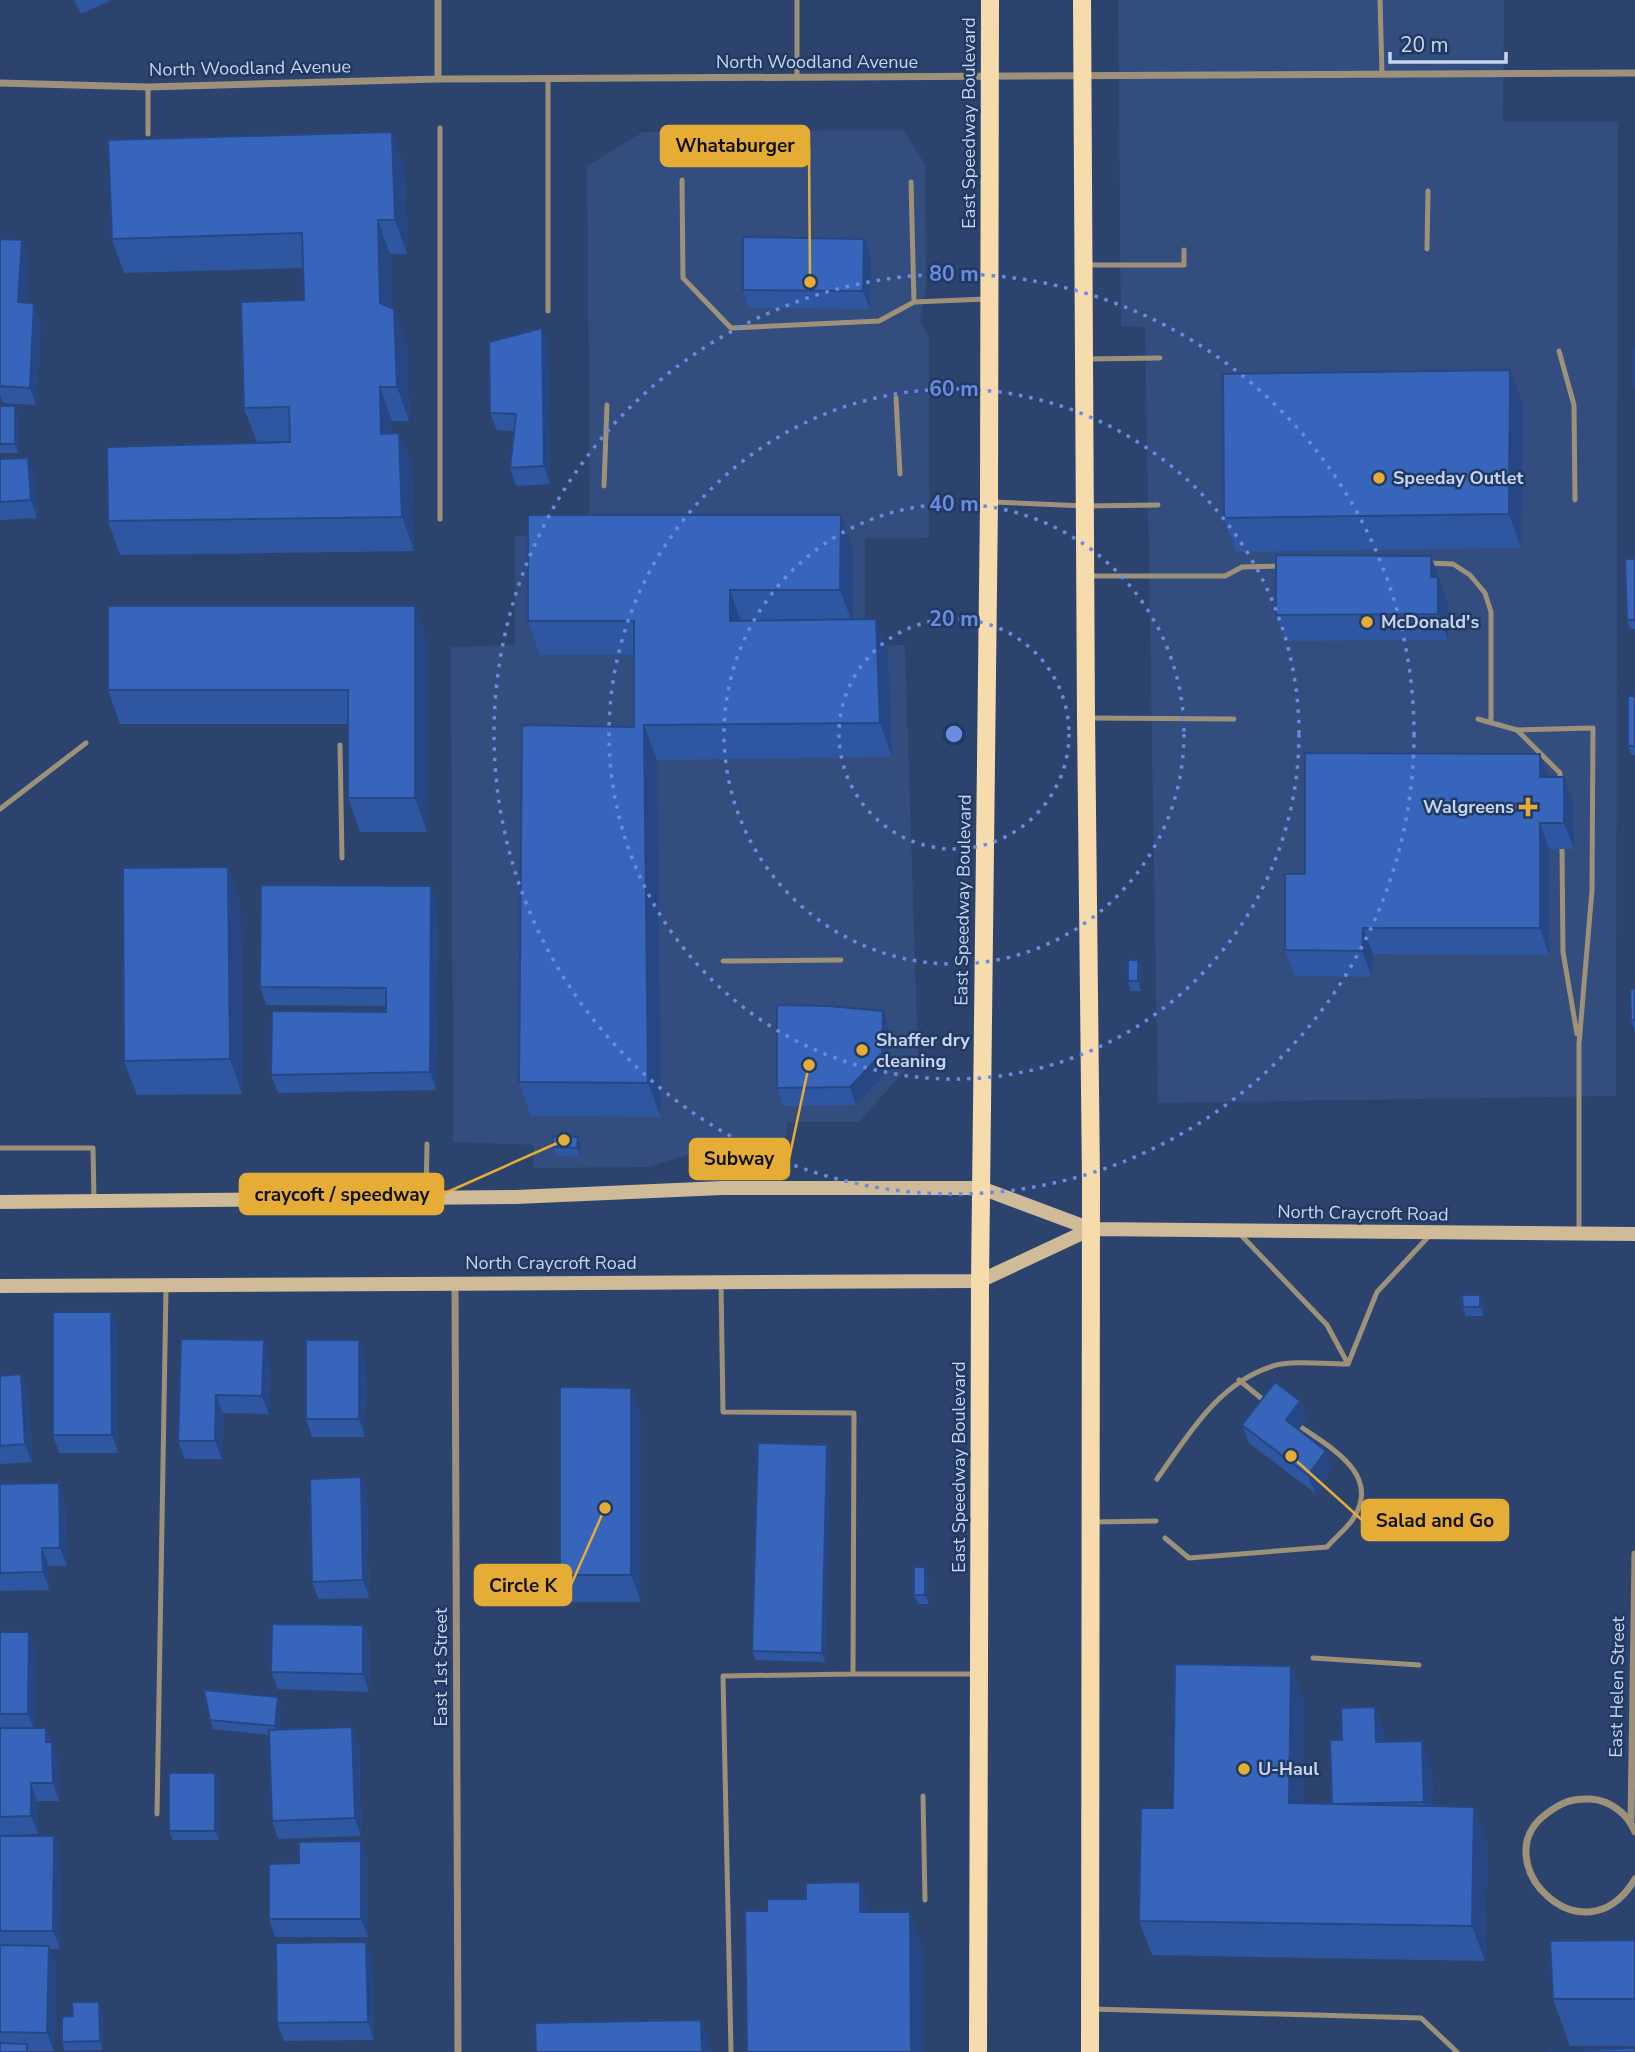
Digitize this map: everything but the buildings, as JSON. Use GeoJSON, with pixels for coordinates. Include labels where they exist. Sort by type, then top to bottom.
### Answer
{"type":"FeatureCollection","features":[{"type":"Feature","properties":{"kind":"main road","name":"East Speedway Boulevard"},"geometry":{"type":"LineString","coordinates":[[978,2052],[980,1281],[989,502],[990,0]]}},
{"type":"Feature","properties":{"kind":"main road"},"geometry":{"type":"LineString","coordinates":[[1082,0],[1091,1229],[1090,2052]]}},
{"type":"Feature","properties":{"kind":"main road","name":"North Craycroft Road"},"geometry":{"type":"LineString","coordinates":[[0,1202],[516,1197],[722,1188],[981,1188],[1091,1229],[1635,1234]]}},
{"type":"Feature","properties":{"kind":"main road","name":"North Craycroft Road"},"geometry":{"type":"LineString","coordinates":[[0,1286],[980,1281],[1091,1229]]}},
{"type":"Feature","properties":{"kind":"street"},"geometry":{"type":"LineString","coordinates":[[438,0],[438,79]]}},
{"type":"Feature","properties":{"kind":"street","name":"North Woodland Avenue"},"geometry":{"type":"LineString","coordinates":[[0,83],[148,87],[438,79],[1635,73]]}},
{"type":"Feature","properties":{"kind":"street","name":"East 1st Street"},"geometry":{"type":"LineString","coordinates":[[455,1282],[458,2052]]}},
{"type":"Feature","properties":{"kind":"street","name":"East Helen Street"},"geometry":{"type":"LineString","coordinates":[[1631,1822],[1635,1554]]}},
{"type":"Feature","properties":{"kind":"street"},"geometry":{"type":"LineString","coordinates":[[1635,1832],[1631,1822],[1620,1810],[1597,1799],[1577,1798],[1561,1802],[1540,1819],[1530,1836],[1528,1847],[1528,1867],[1537,1887],[1546,1898],[1563,1908],[1583,1912],[1596,1911],[1613,1904],[1628,1892],[1635,1880]]}},
{"type":"Feature","properties":{"kind":"lane"},"geometry":{"type":"LineString","coordinates":[[797,0],[797,77]]}},
{"type":"Feature","properties":{"kind":"lane"},"geometry":{"type":"LineString","coordinates":[[1380,0],[1381,74]]}},
{"type":"Feature","properties":{"kind":"lane"},"geometry":{"type":"LineString","coordinates":[[548,79],[548,311]]}},
{"type":"Feature","properties":{"kind":"lane"},"geometry":{"type":"LineString","coordinates":[[148,87],[148,134]]}},
{"type":"Feature","properties":{"kind":"lane"},"geometry":{"type":"LineString","coordinates":[[440,128],[440,519]]}},
{"type":"Feature","properties":{"kind":"lane"},"geometry":{"type":"LineString","coordinates":[[682,180],[683,278],[732,328],[879,321],[914,302],[989,299]]}},
{"type":"Feature","properties":{"kind":"lane"},"geometry":{"type":"LineString","coordinates":[[911,181],[914,302]]}},
{"type":"Feature","properties":{"kind":"lane"},"geometry":{"type":"LineString","coordinates":[[1427,249],[1428,191]]}},
{"type":"Feature","properties":{"kind":"lane"},"geometry":{"type":"LineString","coordinates":[[1084,265],[1184,265],[1184,250]]}},
{"type":"Feature","properties":{"kind":"lane"},"geometry":{"type":"LineString","coordinates":[[1559,351],[1574,405],[1575,500]]}},
{"type":"Feature","properties":{"kind":"lane"},"geometry":{"type":"LineString","coordinates":[[1084,359],[1160,358]]}},
{"type":"Feature","properties":{"kind":"lane"},"geometry":{"type":"LineString","coordinates":[[896,398],[900,474]]}},
{"type":"Feature","properties":{"kind":"lane"},"geometry":{"type":"LineString","coordinates":[[604,486],[607,405]]}},
{"type":"Feature","properties":{"kind":"lane"},"geometry":{"type":"LineString","coordinates":[[989,502],[1085,506],[1158,505]]}},
{"type":"Feature","properties":{"kind":"lane"},"geometry":{"type":"LineString","coordinates":[[1415,563],[1453,564],[1470,575],[1485,593],[1491,612],[1491,723]]}},
{"type":"Feature","properties":{"kind":"lane"},"geometry":{"type":"LineString","coordinates":[[1085,576],[1225,576],[1242,567],[1283,566]]}},
{"type":"Feature","properties":{"kind":"lane"},"geometry":{"type":"LineString","coordinates":[[1086,718],[1234,719]]}},
{"type":"Feature","properties":{"kind":"lane"},"geometry":{"type":"LineString","coordinates":[[1478,719],[1517,730],[1593,728],[1592,890],[1579,1044],[1579,1235]]}},
{"type":"Feature","properties":{"kind":"lane"},"geometry":{"type":"LineString","coordinates":[[1517,730],[1560,773],[1561,793]]}},
{"type":"Feature","properties":{"kind":"lane"},"geometry":{"type":"LineString","coordinates":[[0,809],[86,743]]}},
{"type":"Feature","properties":{"kind":"lane"},"geometry":{"type":"LineString","coordinates":[[340,745],[342,858]]}},
{"type":"Feature","properties":{"kind":"lane"},"geometry":{"type":"LineString","coordinates":[[1562,849],[1563,951],[1579,1044]]}},
{"type":"Feature","properties":{"kind":"lane"},"geometry":{"type":"LineString","coordinates":[[723,961],[841,960]]}},
{"type":"Feature","properties":{"kind":"lane"},"geometry":{"type":"LineString","coordinates":[[426,1198],[427,1144]]}},
{"type":"Feature","properties":{"kind":"lane"},"geometry":{"type":"LineString","coordinates":[[0,1148],[93,1148],[94,1201]]}},
{"type":"Feature","properties":{"kind":"lane"},"geometry":{"type":"LineString","coordinates":[[1237,1231],[1327,1325],[1348,1364]]}},
{"type":"Feature","properties":{"kind":"lane"},"geometry":{"type":"LineString","coordinates":[[1348,1364],[1377,1292],[1432,1233]]}},
{"type":"Feature","properties":{"kind":"lane"},"geometry":{"type":"LineString","coordinates":[[721,1281],[723,1412],[854,1413],[853,1674]]}},
{"type":"Feature","properties":{"kind":"lane"},"geometry":{"type":"LineString","coordinates":[[157,1814],[166,1284]]}},
{"type":"Feature","properties":{"kind":"lane"},"geometry":{"type":"LineString","coordinates":[[1157,1479],[1204,1413],[1239,1380],[1276,1365],[1348,1364]]}},
{"type":"Feature","properties":{"kind":"lane"},"geometry":{"type":"LineString","coordinates":[[1239,1380],[1275,1409]]}},
{"type":"Feature","properties":{"kind":"lane"},"geometry":{"type":"LineString","coordinates":[[1165,1538],[1189,1558],[1327,1547],[1354,1518],[1362,1494],[1358,1473],[1333,1449],[1300,1427]]}},
{"type":"Feature","properties":{"kind":"lane"},"geometry":{"type":"LineString","coordinates":[[1091,1522],[1156,1521]]}},
{"type":"Feature","properties":{"kind":"lane"},"geometry":{"type":"LineString","coordinates":[[1313,1658],[1419,1665]]}},
{"type":"Feature","properties":{"kind":"lane"},"geometry":{"type":"LineString","coordinates":[[731,2052],[723,1676],[979,1674]]}},
{"type":"Feature","properties":{"kind":"lane"},"geometry":{"type":"LineString","coordinates":[[923,1796],[925,1900]]}},
{"type":"Feature","properties":{"kind":"lane"},"geometry":{"type":"LineString","coordinates":[[1090,2009],[1421,2018],[1457,2052]]}},
{"type":"Feature","properties":{"kind":"shaded area"},"geometry":{"type":"Polygon","coordinates":[[[1118,0],[1504,0],[1503,122],[1618,122],[1616,1096],[1158,1103],[1145,327],[1121,326],[1118,0]]]}},
{"type":"Feature","properties":{"kind":"shaded area"},"geometry":{"type":"Polygon","coordinates":[[[903,130],[925,164],[926,286],[920,321],[929,338],[929,538],[865,539],[865,645],[905,645],[918,1055],[859,1122],[787,1122],[785,1153],[693,1153],[648,1167],[533,1168],[534,1145],[453,1142],[451,647],[515,645],[515,536],[590,534],[587,166],[643,132],[903,130]]]}},
{"type":"Feature","properties":{"kind":"place","name":"Whataburger"},"geometry":{"type":"Point","coordinates":[810,282]}},
{"type":"Feature","properties":{"kind":"place","name":"Speeday Outlet"},"geometry":{"type":"Point","coordinates":[1379,478]}},
{"type":"Feature","properties":{"kind":"place","name":"McDonald's"},"geometry":{"type":"Point","coordinates":[1367,622]}},
{"type":"Feature","properties":{"kind":"place","name":"Walgreens"},"geometry":{"type":"Point","coordinates":[1528,807]}},
{"type":"Feature","properties":{"kind":"place","name":"Shaffer dry cleaning"},"geometry":{"type":"Point","coordinates":[862,1050]}},
{"type":"Feature","properties":{"kind":"place","name":"Subway"},"geometry":{"type":"Point","coordinates":[809,1065]}},
{"type":"Feature","properties":{"kind":"place","name":"craycoft / speedway"},"geometry":{"type":"Point","coordinates":[564,1140]}},
{"type":"Feature","properties":{"kind":"place","name":"Salad and Go"},"geometry":{"type":"Point","coordinates":[1291,1456]}},
{"type":"Feature","properties":{"kind":"place","name":"Circle K"},"geometry":{"type":"Point","coordinates":[605,1508]}},
{"type":"Feature","properties":{"kind":"place","name":"U-Haul"},"geometry":{"type":"Point","coordinates":[1244,1769]}}]}
